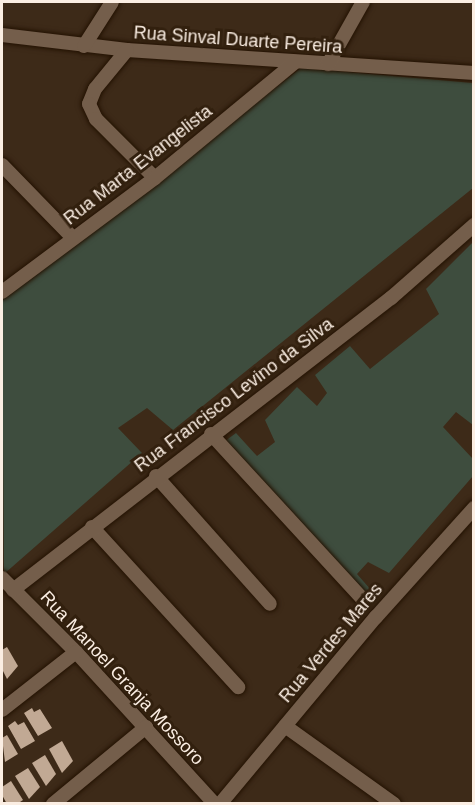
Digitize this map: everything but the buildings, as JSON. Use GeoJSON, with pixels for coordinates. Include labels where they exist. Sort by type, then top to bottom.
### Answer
{"type":"FeatureCollection","features":[{"type":"Feature","properties":{"kind":"street"},"geometry":{"type":"LineString","coordinates":[[84,45],[112,2]]}},
{"type":"Feature","properties":{"kind":"street"},"geometry":{"type":"LineString","coordinates":[[328,64],[363,2]]}},
{"type":"Feature","properties":{"kind":"street","name":"Rua Sinval Duarte Pereira"},"geometry":{"type":"LineString","coordinates":[[2,35],[127,50],[474,73]]}},
{"type":"Feature","properties":{"kind":"street"},"geometry":{"type":"LineString","coordinates":[[127,50],[96,89],[89,104],[96,119],[154,178]]}},
{"type":"Feature","properties":{"kind":"street","name":"Rua Marta Evangelista"},"geometry":{"type":"LineString","coordinates":[[2,292],[154,178],[295,62]]}},
{"type":"Feature","properties":{"kind":"street"},"geometry":{"type":"LineString","coordinates":[[2,165],[73,238]]}},
{"type":"Feature","properties":{"kind":"street","name":"Rua Francisco Levino da Silva"},"geometry":{"type":"LineString","coordinates":[[13,590],[156,476],[391,298],[474,225]]}},
{"type":"Feature","properties":{"kind":"street"},"geometry":{"type":"LineString","coordinates":[[211,434],[362,598]]}},
{"type":"Feature","properties":{"kind":"street"},"geometry":{"type":"LineString","coordinates":[[156,476],[270,604]]}},
{"type":"Feature","properties":{"kind":"street","name":"Rua Verdes Mares"},"geometry":{"type":"LineString","coordinates":[[218,804],[383,608],[474,508]]}},
{"type":"Feature","properties":{"kind":"street"},"geometry":{"type":"LineString","coordinates":[[92,527],[238,687]]}},
{"type":"Feature","properties":{"kind":"street","name":"Rua Manoel Granja Mossoro"},"geometry":{"type":"LineString","coordinates":[[2,578],[76,652],[218,804]]}},
{"type":"Feature","properties":{"kind":"street"},"geometry":{"type":"LineString","coordinates":[[2,710],[76,652]]}},
{"type":"Feature","properties":{"kind":"street"},"geometry":{"type":"LineString","coordinates":[[285,726],[389,802]]}},
{"type":"Feature","properties":{"kind":"street"},"geometry":{"type":"LineString","coordinates":[[53,804],[146,728]]}},
{"type":"Feature","properties":{"kind":"green space"},"geometry":{"type":"Polygon","coordinates":[[[301,68],[473,83],[473,188],[173,430],[147,408],[118,428],[142,453],[4,574],[2,299],[301,68]]]}},
{"type":"Feature","properties":{"kind":"green space"},"geometry":{"type":"Polygon","coordinates":[[[473,242],[473,425],[456,412],[443,427],[473,459],[473,476],[389,573],[368,562],[357,574],[371,590],[362,606],[221,444],[236,433],[257,456],[275,442],[265,420],[297,387],[317,406],[327,393],[315,375],[350,346],[370,369],[439,314],[426,289],[473,242]]]}}]}
